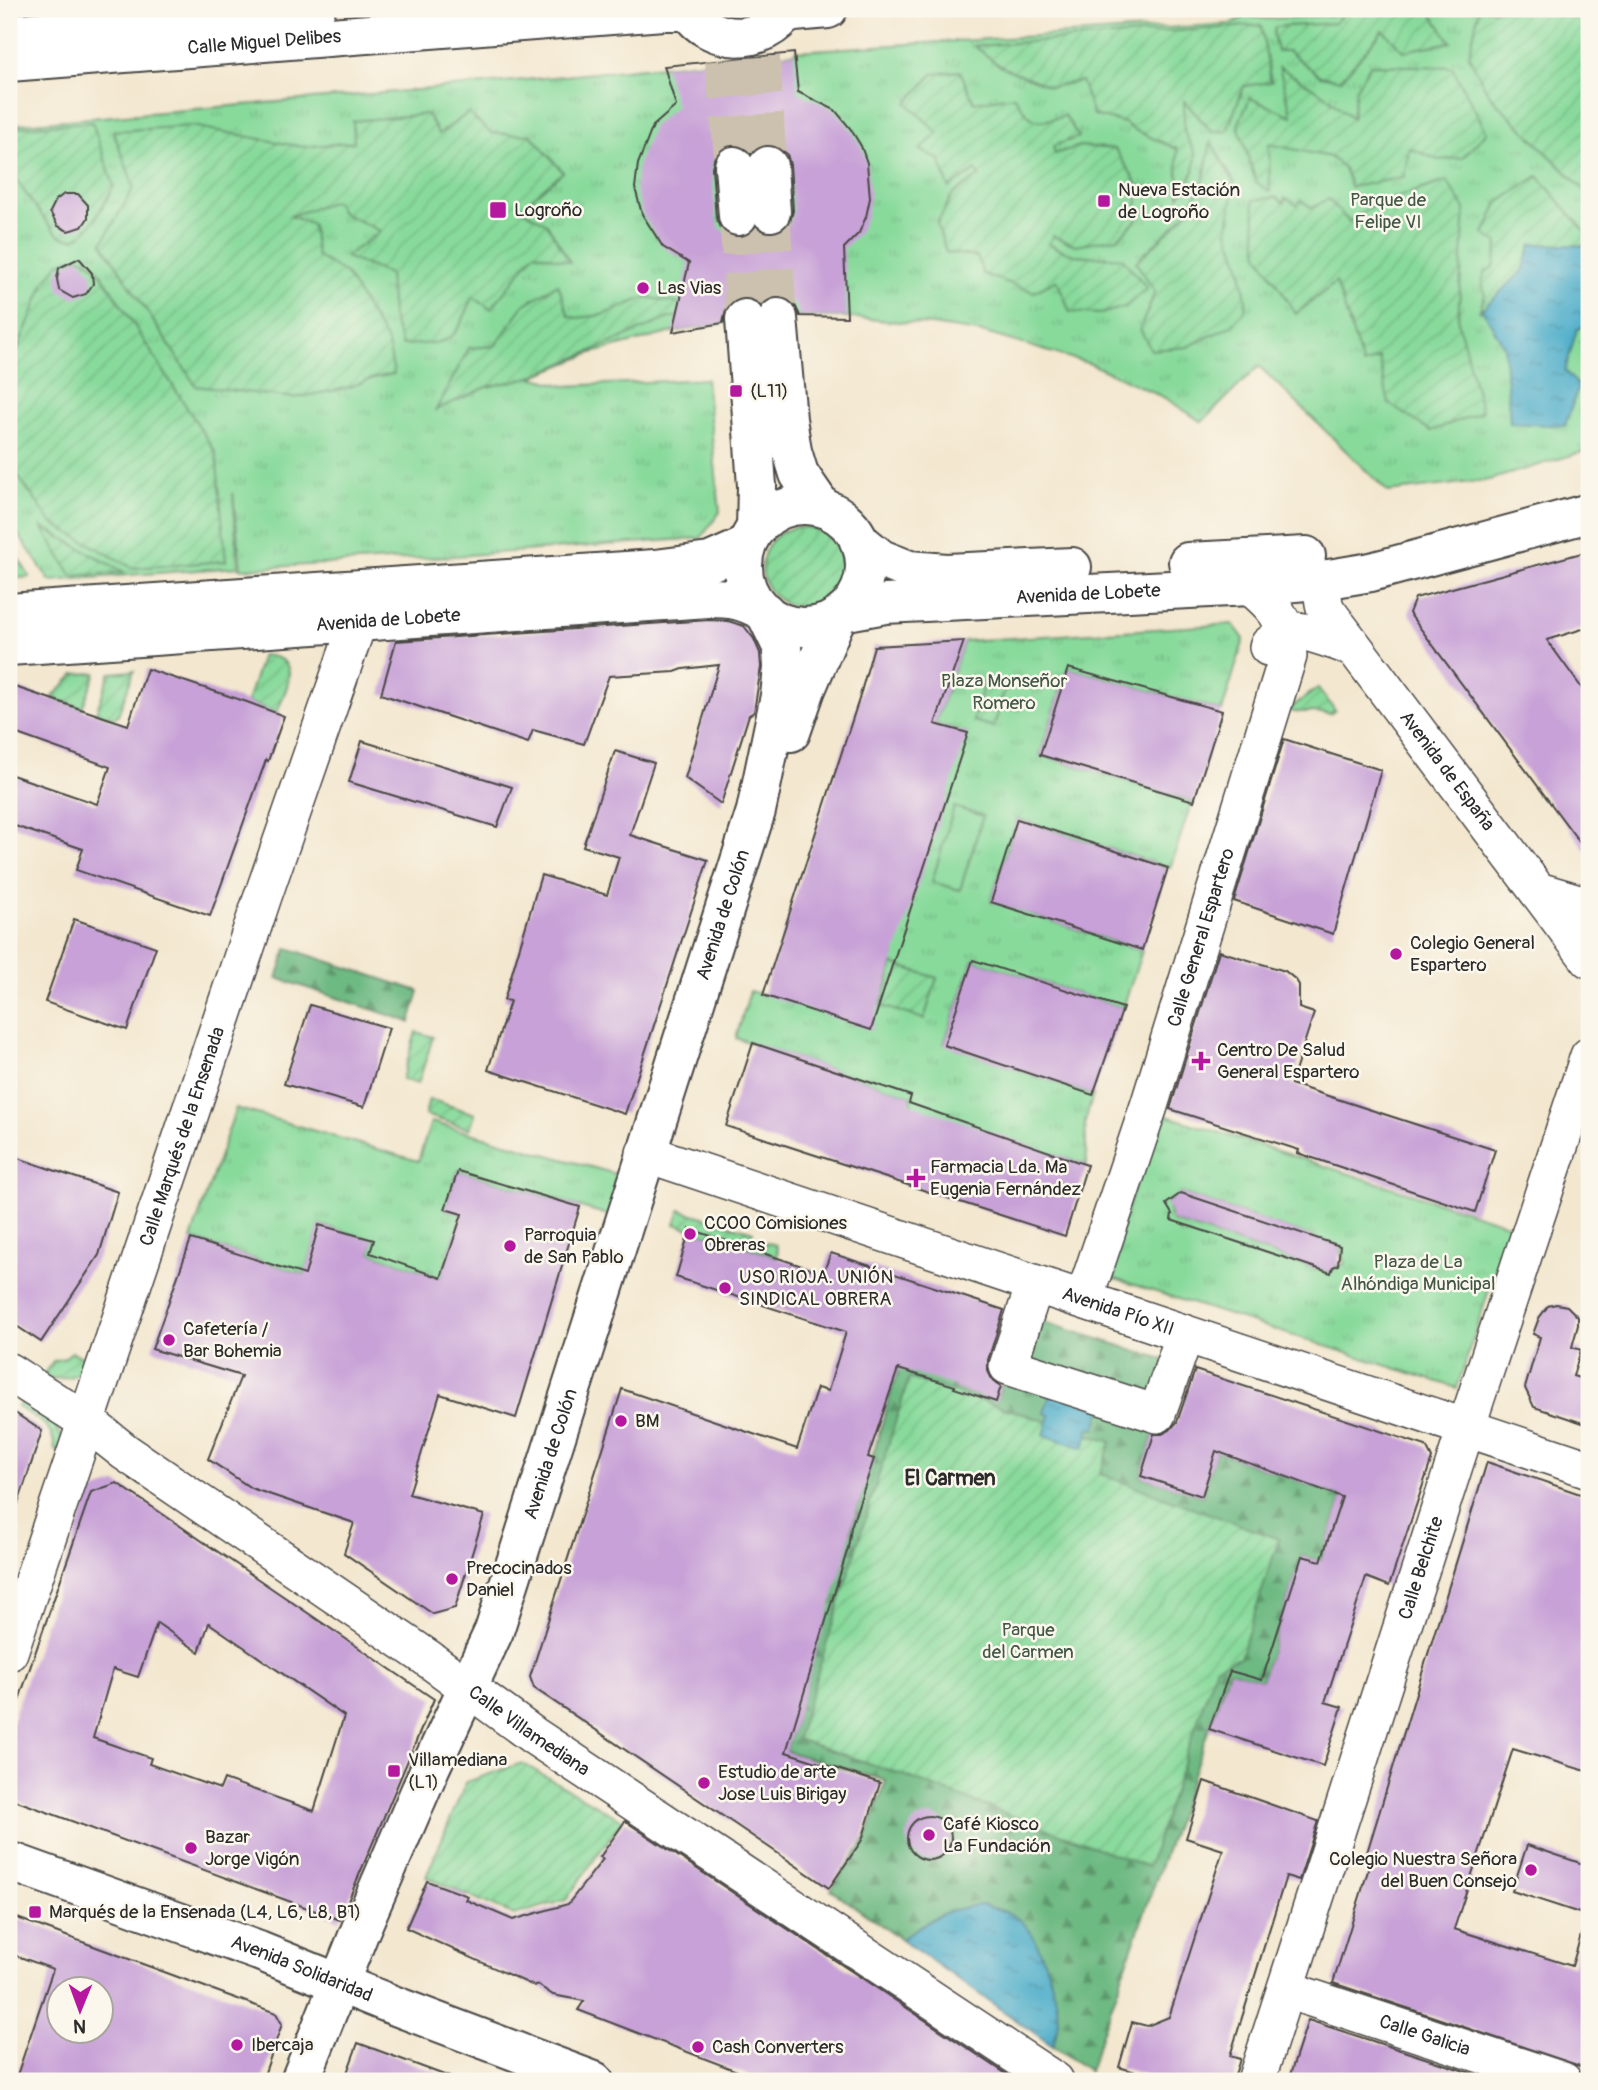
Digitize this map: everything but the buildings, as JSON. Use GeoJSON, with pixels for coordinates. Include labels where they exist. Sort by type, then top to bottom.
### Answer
{"type":"FeatureCollection","features":[{"type":"Feature","properties":{"kind":"main road","name":"Calle Miguel Delibes"},"geometry":{"type":"LineString","coordinates":[[9,34],[316,9]]}},
{"type":"Feature","properties":{"kind":"main road"},"geometry":{"type":"LineString","coordinates":[[691,14],[709,31],[737,38],[766,31],[798,13],[828,9]]}},
{"type":"Feature","properties":{"kind":"main road","name":"Calle Miguel Delibes"},"geometry":{"type":"LineString","coordinates":[[9,62],[663,11],[691,14]]}},
{"type":"Feature","properties":{"kind":"main road"},"geometry":{"type":"LineString","coordinates":[[691,14],[714,39],[743,59],[798,13]]}},
{"type":"Feature","properties":{"kind":"main road"},"geometry":{"type":"LineString","coordinates":[[751,166],[754,214]]}},
{"type":"Feature","properties":{"kind":"main road"},"geometry":{"type":"LineString","coordinates":[[751,537],[767,516],[788,506],[808,503],[821,506],[842,519],[859,541],[863,579],[857,597],[841,616],[822,626],[790,626],[780,623],[765,612],[746,586],[743,560],[751,537],[757,486],[762,318],[799,474],[821,506]]}},
{"type":"Feature","properties":{"kind":"main road"},"geometry":{"type":"LineString","coordinates":[[1322,567],[1355,548],[1437,529],[1589,487]]}},
{"type":"Feature","properties":{"kind":"main road"},"geometry":{"type":"LineString","coordinates":[[1322,567],[1371,572],[1589,513]]}},
{"type":"Feature","properties":{"kind":"main road","name":"Avenida de Lobete"},"geometry":{"type":"LineString","coordinates":[[9,613],[655,569],[710,562],[751,537]]}},
{"type":"Feature","properties":{"kind":"main road","name":"Avenida de Lobete"},"geometry":{"type":"LineString","coordinates":[[859,541],[881,559],[909,570],[947,573],[1322,567]]}},
{"type":"Feature","properties":{"kind":"main road","name":"Avenida de Lobete"},"geometry":{"type":"LineString","coordinates":[[841,616],[885,604],[1250,586],[1322,567]]}},
{"type":"Feature","properties":{"kind":"main road","name":"Avenida de Lobete"},"geometry":{"type":"LineString","coordinates":[[9,646],[708,598],[732,598],[765,612]]}},
{"type":"Feature","properties":{"kind":"main road","name":"Avenida de Colón"},"geometry":{"type":"LineString","coordinates":[[300,2081],[431,1766],[494,1631],[756,811],[780,696],[783,667],[782,647],[765,612]]}},
{"type":"Feature","properties":{"kind":"main road","name":"Avenida de Colón"},"geometry":{"type":"LineString","coordinates":[[756,811],[783,754],[806,689],[841,616]]}},
{"type":"Feature","properties":{"kind":"main road","name":"Avenida Solidaridad"},"geometry":{"type":"LineString","coordinates":[[9,1861],[258,1951],[594,2081]]}},
{"type":"Feature","properties":{"kind":"street","name":"Avenida de España"},"geometry":{"type":"LineString","coordinates":[[1322,567],[1326,583],[1323,602],[1326,610],[1589,959]]}},
{"type":"Feature","properties":{"kind":"street"},"geometry":{"type":"LineString","coordinates":[[1250,586],[1271,603],[1286,632],[1309,634],[1353,648]]}},
{"type":"Feature","properties":{"kind":"street","name":"Calle Marqués de la Ensenada"},"geometry":{"type":"LineString","coordinates":[[9,1652],[358,622]]}},
{"type":"Feature","properties":{"kind":"street","name":"Calle General Espartero"},"geometry":{"type":"LineString","coordinates":[[1090,1291],[1288,656],[1286,632]]}},
{"type":"Feature","properties":{"kind":"street"},"geometry":{"type":"LineString","coordinates":[[1538,891],[1589,906]]}},
{"type":"Feature","properties":{"kind":"street","name":"Calle Belchite"},"geometry":{"type":"LineString","coordinates":[[1256,2081],[1589,1056]]}},
{"type":"Feature","properties":{"kind":"street","name":"Avenida Pío XII"},"geometry":{"type":"LineString","coordinates":[[645,1153],[1035,1284],[1090,1291],[1185,1334],[1589,1469]]}},
{"type":"Feature","properties":{"kind":"street"},"geometry":{"type":"LineString","coordinates":[[1035,1284],[1008,1366],[1157,1414],[1185,1334]]}},
{"type":"Feature","properties":{"kind":"street","name":"Calle Villamediana"},"geometry":{"type":"LineString","coordinates":[[9,1372],[87,1422],[125,1452],[467,1686],[545,1743],[1055,2081]]}},
{"type":"Feature","properties":{"kind":"street","name":"Calle Galicia"},"geometry":{"type":"LineString","coordinates":[[1287,1990],[1563,2081]]}},
{"type":"Feature","properties":{"kind":"green space","name":"Parque de Felipe VI"},"geometry":{"type":"Polygon","coordinates":[[[1334,9],[1589,9],[1589,450],[1489,480],[1388,492],[1259,366],[1202,422],[1165,398],[1091,364],[985,333],[847,317],[798,316],[745,319],[673,332],[592,353],[532,377],[565,386],[706,379],[720,512],[701,538],[241,569],[233,493],[238,567],[50,581],[9,521],[9,125],[464,86],[796,51],[1230,24],[1247,16],[1265,19],[1334,15],[1334,9]]]}},
{"type":"Feature","properties":{"kind":"green space"},"geometry":{"type":"Polygon","coordinates":[[[1347,9],[1428,9],[1451,42],[1404,51],[1383,30],[1341,80],[1320,76],[1288,51],[1277,51],[1273,35],[1275,27],[1335,23],[1347,9]]]}},
{"type":"Feature","properties":{"kind":"green space"},"geometry":{"type":"Polygon","coordinates":[[[1479,9],[1540,9],[1559,11],[1589,20],[1589,195],[1489,95],[1469,56],[1479,9]]]}},
{"type":"Feature","properties":{"kind":"green space"},"geometry":{"type":"Polygon","coordinates":[[[1261,25],[1271,82],[1244,86],[1227,131],[1212,132],[1184,101],[1184,131],[1196,155],[1194,171],[1179,196],[1177,149],[1132,129],[1125,123],[1093,115],[1081,81],[1051,87],[1002,67],[974,46],[1261,25]]]}},
{"type":"Feature","properties":{"kind":"green space"},"geometry":{"type":"Polygon","coordinates":[[[1370,65],[1452,67],[1487,132],[1462,158],[1439,160],[1409,148],[1404,177],[1351,187],[1344,168],[1330,157],[1269,144],[1270,192],[1256,182],[1238,125],[1250,98],[1292,116],[1279,67],[1325,95],[1352,118],[1356,88],[1370,65]]]}},
{"type":"Feature","properties":{"kind":"green space"},"geometry":{"type":"Polygon","coordinates":[[[960,71],[974,102],[1014,96],[1034,120],[1065,116],[1079,137],[1053,146],[1055,154],[1080,146],[1115,149],[1139,186],[1136,221],[1118,238],[1075,245],[1053,236],[1048,244],[1074,255],[1122,258],[1147,288],[1125,307],[1100,314],[1070,312],[1057,280],[1034,292],[983,274],[977,257],[946,252],[937,224],[952,195],[979,176],[976,170],[949,188],[940,160],[920,150],[938,133],[907,103],[933,74],[960,71]]]}},
{"type":"Feature","properties":{"kind":"green space"},"geometry":{"type":"Polygon","coordinates":[[[468,113],[491,133],[531,135],[563,172],[520,208],[547,224],[570,262],[535,253],[491,309],[473,297],[460,325],[449,338],[432,343],[402,345],[392,317],[389,274],[345,257],[381,231],[342,213],[335,201],[290,216],[312,224],[317,256],[346,274],[388,343],[394,374],[347,388],[294,398],[196,386],[102,243],[134,187],[113,131],[192,126],[303,147],[354,142],[353,121],[427,114],[439,134],[468,113]]]}},
{"type":"Feature","properties":{"kind":"green space"},"geometry":{"type":"Polygon","coordinates":[[[92,122],[114,186],[81,235],[76,238],[60,236],[11,171],[8,157],[9,128],[92,122]]]}},
{"type":"Feature","properties":{"kind":"green space"},"geometry":{"type":"Polygon","coordinates":[[[1211,142],[1234,182],[1228,232],[1240,265],[1246,299],[1245,311],[1231,326],[1187,347],[1151,350],[1140,329],[1155,292],[1136,262],[1181,219],[1202,186],[1211,142]]]}},
{"type":"Feature","properties":{"kind":"green space"},"geometry":{"type":"Polygon","coordinates":[[[1538,176],[1589,236],[1589,246],[1532,244],[1523,271],[1479,312],[1485,294],[1482,282],[1486,271],[1494,267],[1498,243],[1484,234],[1498,203],[1538,176]]]}},
{"type":"Feature","properties":{"kind":"green space"},"geometry":{"type":"Polygon","coordinates":[[[1447,181],[1465,209],[1458,322],[1482,412],[1431,431],[1389,404],[1379,358],[1363,365],[1336,282],[1296,314],[1258,254],[1253,200],[1276,197],[1284,203],[1285,198],[1297,205],[1301,200],[1312,208],[1328,199],[1349,222],[1373,205],[1447,181]]]}},
{"type":"Feature","properties":{"kind":"green space"},"geometry":{"type":"Polygon","coordinates":[[[79,258],[88,260],[100,272],[216,453],[226,561],[133,568],[52,523],[9,464],[9,370],[45,282],[59,263],[79,258]]]}},
{"type":"Feature","properties":{"kind":"green space"},"geometry":{"type":"Polygon","coordinates":[[[558,284],[569,316],[577,318],[602,315],[646,297],[711,310],[669,318],[531,377],[487,387],[436,410],[469,348],[495,346],[524,305],[558,284]]]}},
{"type":"Feature","properties":{"kind":"green space"},"geometry":{"type":"Polygon","coordinates":[[[42,527],[124,572],[72,576],[42,527]]]}},
{"type":"Feature","properties":{"kind":"green space"},"geometry":{"type":"Polygon","coordinates":[[[794,527],[810,527],[831,538],[842,559],[842,575],[831,596],[810,607],[794,607],[780,601],[768,589],[762,575],[762,559],[768,545],[780,533],[794,527]]]}},
{"type":"Feature","properties":{"kind":"green space"},"geometry":{"type":"Polygon","coordinates":[[[9,544],[30,577],[9,579],[9,544]]]}},
{"type":"Feature","properties":{"kind":"green space","name":"Plaza Monseñor Romero"},"geometry":{"type":"Polygon","coordinates":[[[1233,624],[1244,639],[1222,711],[1068,668],[1040,755],[1192,801],[1170,868],[1017,819],[991,901],[1142,951],[1123,1008],[973,960],[944,1044],[1093,1095],[1085,1122],[1087,1165],[912,1108],[911,1096],[736,1038],[750,991],[763,995],[967,733],[935,724],[964,641],[1233,624]]]}},
{"type":"Feature","properties":{"kind":"green space"},"geometry":{"type":"Polygon","coordinates":[[[262,655],[275,657],[288,668],[288,684],[277,713],[247,702],[262,655]]]}},
{"type":"Feature","properties":{"kind":"green space"},"geometry":{"type":"Polygon","coordinates":[[[134,671],[118,715],[114,718],[96,712],[110,673],[134,671]]]}},
{"type":"Feature","properties":{"kind":"green space"},"geometry":{"type":"Polygon","coordinates":[[[96,673],[82,708],[53,698],[75,674],[96,673]]]}},
{"type":"Feature","properties":{"kind":"green space"},"geometry":{"type":"Polygon","coordinates":[[[985,679],[1006,685],[994,727],[973,721],[985,679]]]}},
{"type":"Feature","properties":{"kind":"green space"},"geometry":{"type":"Polygon","coordinates":[[[1318,688],[1335,710],[1330,714],[1293,712],[1289,709],[1318,688]]]}},
{"type":"Feature","properties":{"kind":"green space"},"geometry":{"type":"Polygon","coordinates":[[[954,807],[983,816],[960,890],[932,882],[954,807]]]}},
{"type":"Feature","properties":{"kind":"green space"},"geometry":{"type":"Polygon","coordinates":[[[287,948],[419,991],[410,1022],[277,978],[287,948]]]}},
{"type":"Feature","properties":{"kind":"green space"},"geometry":{"type":"Polygon","coordinates":[[[893,964],[937,978],[924,1019],[881,1006],[893,964]]]}},
{"type":"Feature","properties":{"kind":"green space"},"geometry":{"type":"Polygon","coordinates":[[[416,1032],[433,1037],[418,1084],[402,1079],[416,1032]]]}},
{"type":"Feature","properties":{"kind":"green space"},"geometry":{"type":"Polygon","coordinates":[[[429,1099],[475,1114],[470,1129],[425,1115],[429,1099]]]}},
{"type":"Feature","properties":{"kind":"green space"},"geometry":{"type":"Polygon","coordinates":[[[236,1108],[418,1161],[431,1122],[637,1180],[625,1220],[458,1171],[445,1209],[462,1214],[441,1278],[370,1253],[373,1240],[320,1225],[305,1275],[191,1239],[236,1108]]]}},
{"type":"Feature","properties":{"kind":"green space","name":"Plaza de La Alhóndiga Municipal"},"geometry":{"type":"Polygon","coordinates":[[[1158,1113],[1510,1225],[1457,1388],[1106,1276],[1158,1113]],[[1181,1193],[1167,1202],[1172,1221],[1330,1273],[1346,1263],[1339,1246],[1181,1193]]]}},
{"type":"Feature","properties":{"kind":"green space"},"geometry":{"type":"Polygon","coordinates":[[[680,1210],[753,1232],[751,1238],[776,1245],[777,1257],[675,1224],[680,1210]]]}},
{"type":"Feature","properties":{"kind":"green space","name":"Parque del Carmen"},"geometry":{"type":"Polygon","coordinates":[[[1024,1316],[1176,1363],[1141,1476],[1202,1496],[1216,1451],[1342,1497],[1321,1561],[1302,1556],[1262,1680],[1229,1671],[1089,2071],[831,1890],[865,1840],[886,1781],[786,1751],[898,1369],[965,1355],[954,1388],[996,1401],[1024,1316]]]}},
{"type":"Feature","properties":{"kind":"green space"},"geometry":{"type":"Polygon","coordinates":[[[72,1352],[93,1362],[82,1372],[70,1377],[41,1378],[53,1361],[72,1352]]]}},
{"type":"Feature","properties":{"kind":"green space","name":"Parque del Carmen"},"geometry":{"type":"Polygon","coordinates":[[[909,1378],[1111,1442],[1100,1474],[1279,1539],[1240,1657],[1216,1666],[1148,1867],[903,1775],[797,1739],[909,1378]]]}},
{"type":"Feature","properties":{"kind":"green space"},"geometry":{"type":"Polygon","coordinates":[[[22,1401],[45,1416],[57,1428],[63,1444],[63,1454],[55,1450],[48,1428],[18,1407],[22,1401]]]}},
{"type":"Feature","properties":{"kind":"green space"},"geometry":{"type":"Polygon","coordinates":[[[522,1763],[622,1820],[566,1900],[514,1915],[426,1877],[466,1782],[522,1763]]]}},
{"type":"Feature","properties":{"kind":"water"},"geometry":{"type":"Polygon","coordinates":[[[1532,244],[1589,246],[1589,325],[1577,329],[1565,371],[1579,386],[1565,426],[1510,423],[1504,346],[1482,309],[1523,271],[1532,244]]]}},
{"type":"Feature","properties":{"kind":"water"},"geometry":{"type":"Polygon","coordinates":[[[1053,1384],[1105,1401],[1095,1429],[1090,1428],[1084,1448],[1044,1435],[1050,1415],[1044,1413],[1053,1384]]]}},
{"type":"Feature","properties":{"kind":"water"},"geometry":{"type":"Polygon","coordinates":[[[982,1905],[1017,1918],[1026,1926],[1037,1944],[1057,2005],[1058,2022],[1053,2046],[901,1939],[939,1916],[982,1905]]]}},
{"type":"Feature","properties":{"kind":"tunnel"},"geometry":{"type":"LineString","coordinates":[[761,57],[768,166]]}},
{"type":"Feature","properties":{"kind":"tunnel"},"geometry":{"type":"LineString","coordinates":[[724,60],[734,166]]}},
{"type":"Feature","properties":{"kind":"tunnel"},"geometry":{"type":"LineString","coordinates":[[771,212],[778,318]]}},
{"type":"Feature","properties":{"kind":"tunnel"},"geometry":{"type":"LineString","coordinates":[[738,216],[745,319]]}},
{"type":"Feature","properties":{"kind":"place","name":"Nueva Estación de Logroño"},"geometry":{"type":"Point","coordinates":[1104,201]}},
{"type":"Feature","properties":{"kind":"place","name":"Logroño"},"geometry":{"type":"Point","coordinates":[498,210]}},
{"type":"Feature","properties":{"kind":"place","name":"Las Vias"},"geometry":{"type":"Point","coordinates":[643,288]}},
{"type":"Feature","properties":{"kind":"place","name":"(L11)"},"geometry":{"type":"Point","coordinates":[736,391]}},
{"type":"Feature","properties":{"kind":"place","name":"Colegio General Espartero"},"geometry":{"type":"Point","coordinates":[1396,954]}},
{"type":"Feature","properties":{"kind":"place","name":"Centro De Salud General Espartero"},"geometry":{"type":"Point","coordinates":[1201,1061]}},
{"type":"Feature","properties":{"kind":"place","name":"Farmacia Lda. Mª Eugenia Fernández"},"geometry":{"type":"Point","coordinates":[916,1178]}},
{"type":"Feature","properties":{"kind":"place","name":"CCOO Comisiones Obreras"},"geometry":{"type":"Point","coordinates":[690,1234]}},
{"type":"Feature","properties":{"kind":"place","name":"Parroquia de San Pablo"},"geometry":{"type":"Point","coordinates":[510,1246]}},
{"type":"Feature","properties":{"kind":"place","name":"USO RIOJA. UNIÓN SINDICAL OBRERA"},"geometry":{"type":"Point","coordinates":[725,1288]}},
{"type":"Feature","properties":{"kind":"place","name":"Cafetería / Bar Bohemia"},"geometry":{"type":"Point","coordinates":[169,1340]}},
{"type":"Feature","properties":{"kind":"place","name":"BM"},"geometry":{"type":"Point","coordinates":[621,1421]}},
{"type":"Feature","properties":{"kind":"place","name":"Precocinados Daniel"},"geometry":{"type":"Point","coordinates":[452,1579]}},
{"type":"Feature","properties":{"kind":"place","name":"Villamediana (L1)"},"geometry":{"type":"Point","coordinates":[394,1771]}},
{"type":"Feature","properties":{"kind":"place","name":"Estudio de arte Jose Luis Birigay"},"geometry":{"type":"Point","coordinates":[704,1783]}},
{"type":"Feature","properties":{"kind":"place","name":"Café Kiosco La Fundación"},"geometry":{"type":"Point","coordinates":[929,1835]}},
{"type":"Feature","properties":{"kind":"place","name":"Bazar Jorge Vigón"},"geometry":{"type":"Point","coordinates":[191,1848]}},
{"type":"Feature","properties":{"kind":"place","name":"Colegio Nuestra Señora del Buen Consejo"},"geometry":{"type":"Point","coordinates":[1531,1870]}},
{"type":"Feature","properties":{"kind":"place","name":"Marqués de la Ensenada (L4, L6, L8, B1)"},"geometry":{"type":"Point","coordinates":[35,1912]}},
{"type":"Feature","properties":{"kind":"place","name":"Ibercaja"},"geometry":{"type":"Point","coordinates":[237,2045]}},
{"type":"Feature","properties":{"kind":"place","name":"Cash Converters"},"geometry":{"type":"Point","coordinates":[698,2047]}},
{"type":"Feature","properties":{"kind":"district","name":"El Carmen"},"geometry":{"type":"Point","coordinates":[950,1478]}}]}
